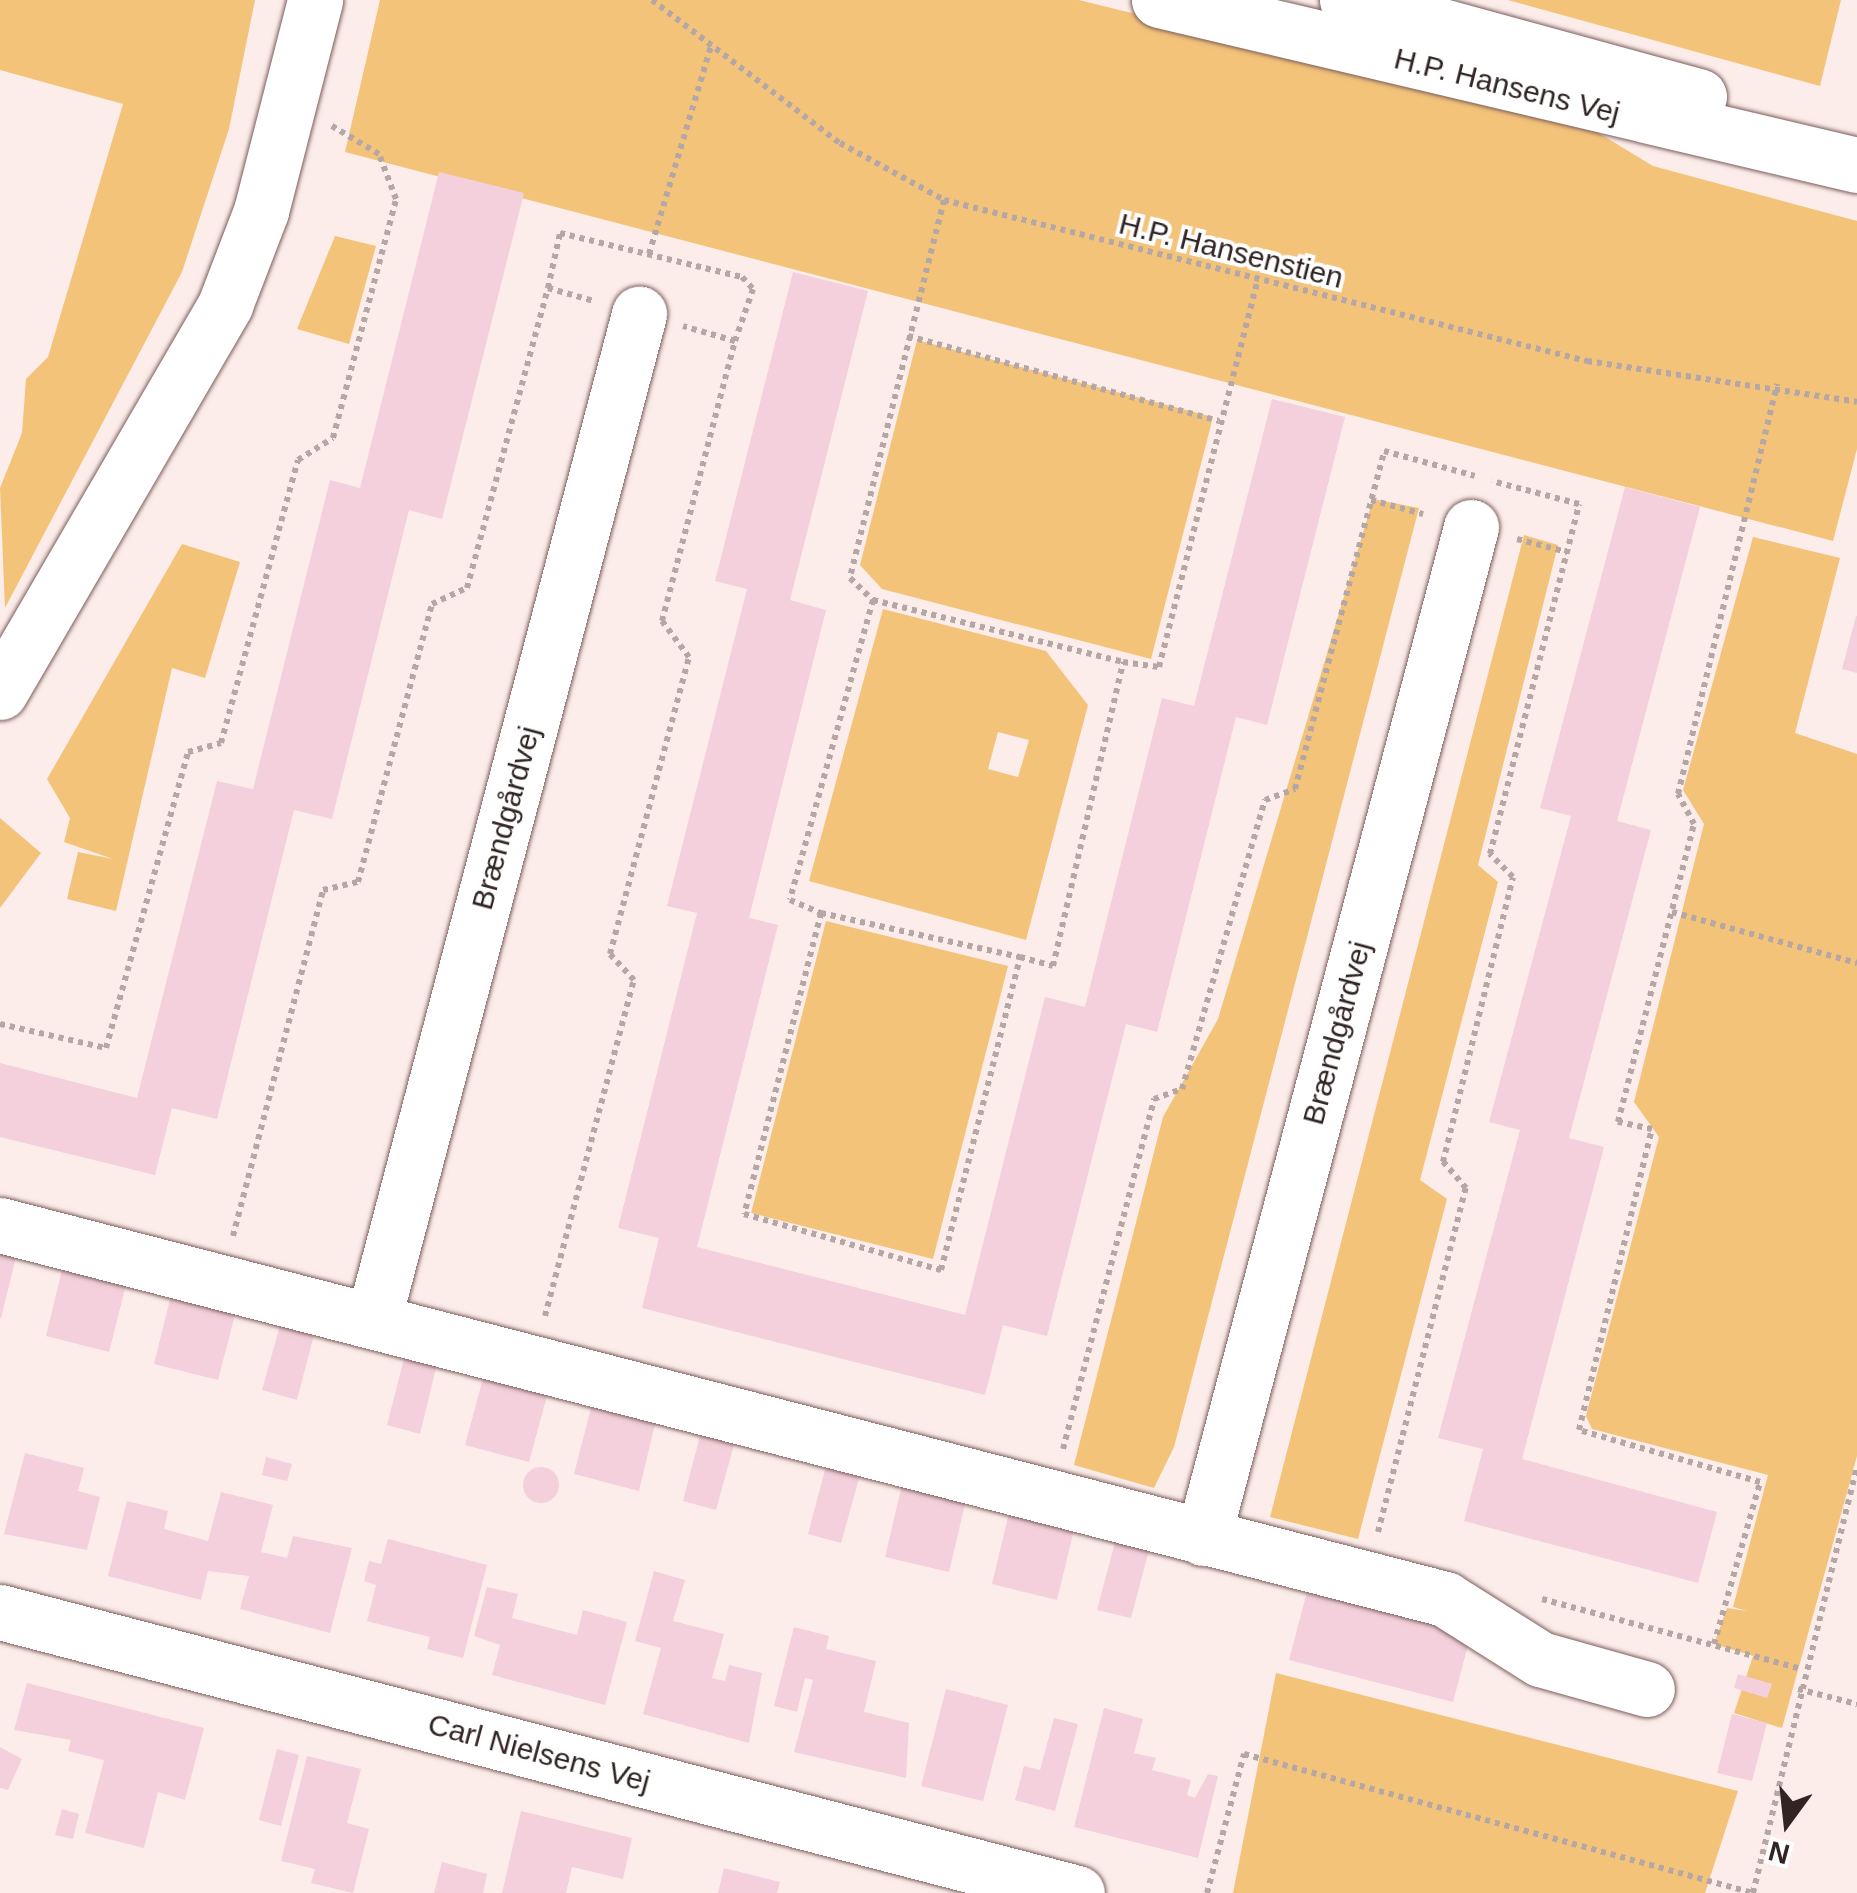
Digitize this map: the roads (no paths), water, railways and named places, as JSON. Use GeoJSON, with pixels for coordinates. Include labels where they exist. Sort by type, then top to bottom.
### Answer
{"type":"FeatureCollection","features":[{"type":"Feature","properties":{"kind":"street"},"geometry":{"type":"LineString","coordinates":[[0,692],[225,305],[286,117],[315,0]]}},
{"type":"Feature","properties":{"kind":"street","name":"H.P. Hansens Vej"},"geometry":{"type":"LineString","coordinates":[[1160,0],[1857,165]]}},
{"type":"Feature","properties":{"kind":"street","name":"H.P. Hansens Vej"},"geometry":{"type":"LineString","coordinates":[[1347,0],[1689,93],[1857,153]]}},
{"type":"Feature","properties":{"kind":"street","name":"Brændgårdvej"},"geometry":{"type":"LineString","coordinates":[[373,1321],[640,314]]}},
{"type":"Feature","properties":{"kind":"street","name":"Brændgårdvej"},"geometry":{"type":"LineString","coordinates":[[1203,1538],[1471,527]]}},
{"type":"Feature","properties":{"kind":"street"},"geometry":{"type":"LineString","coordinates":[[0,1225],[1445,1599],[1540,1660],[1647,1690]]}},
{"type":"Feature","properties":{"kind":"street","name":"Carl Nielsens Vej"},"geometry":{"type":"LineString","coordinates":[[0,1612],[1077,1893]]}}]}
